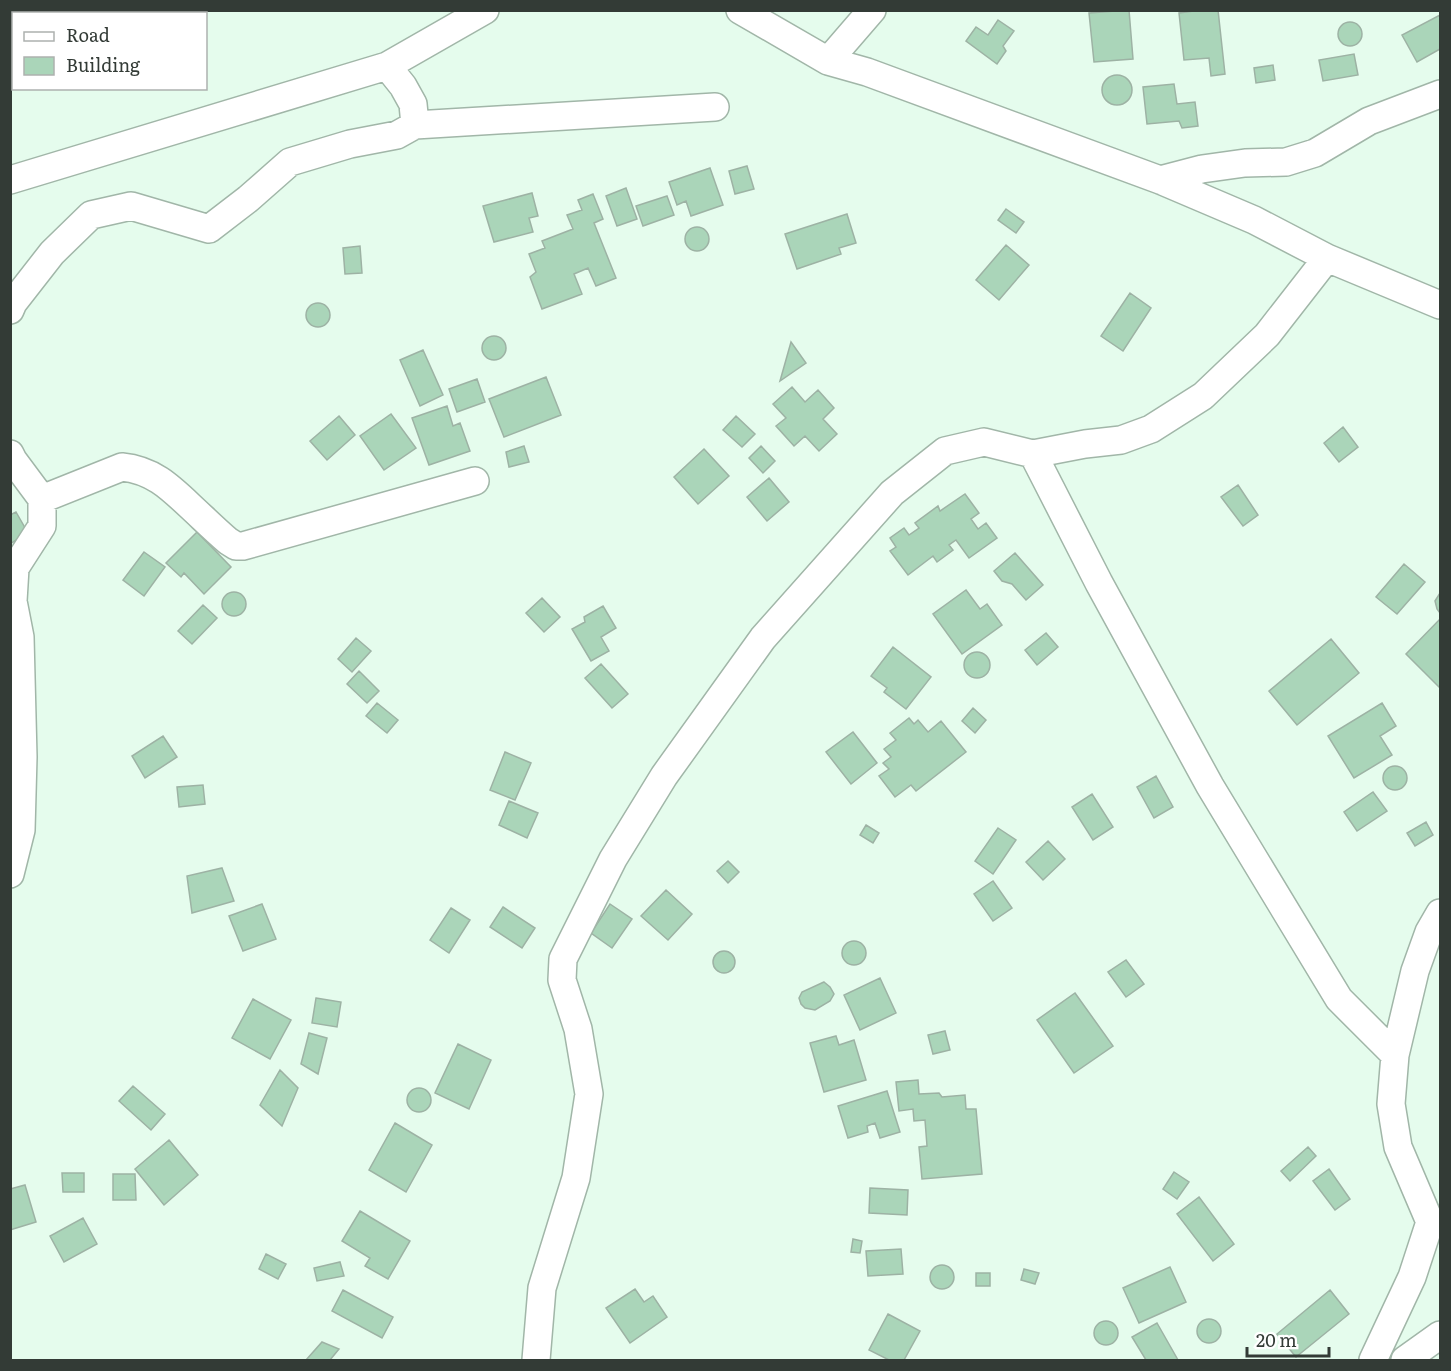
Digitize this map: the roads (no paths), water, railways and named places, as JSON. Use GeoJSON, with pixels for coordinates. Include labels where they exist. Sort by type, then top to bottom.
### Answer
{"type":"FeatureCollection","features":[{"type":"Feature","properties":{"kind":"street"},"geometry":{"type":"LineString","coordinates":[[10,180],[387,66],[484,10]]}},
{"type":"Feature","properties":{"kind":"street"},"geometry":{"type":"LineString","coordinates":[[740,10],[828,61],[878,76],[1160,180],[1254,220],[1327,258],[1440,305]]}},
{"type":"Feature","properties":{"kind":"street"},"geometry":{"type":"LineString","coordinates":[[828,61],[872,10]]}},
{"type":"Feature","properties":{"kind":"street"},"geometry":{"type":"LineString","coordinates":[[387,66],[403,86],[413,104],[416,125]]}},
{"type":"Feature","properties":{"kind":"street"},"geometry":{"type":"LineString","coordinates":[[1160,180],[1202,169],[1245,163],[1286,162],[1315,153],[1369,121],[1440,94]]}},
{"type":"Feature","properties":{"kind":"street"},"geometry":{"type":"LineString","coordinates":[[10,310],[52,253],[91,215],[131,206],[209,229],[290,162],[350,144],[397,135],[416,125],[715,107]]}},
{"type":"Feature","properties":{"kind":"street"},"geometry":{"type":"LineString","coordinates":[[536,1360],[542,1288],[576,1178],[589,1094],[578,1029],[562,980],[563,959],[613,859],[664,776],[763,638],[892,493],[945,451],[984,442],[1034,454],[1121,440],[1151,429],[1203,396],[1267,334],[1327,258]]}},
{"type":"Feature","properties":{"kind":"street"},"geometry":{"type":"LineString","coordinates":[[10,454],[42,499],[42,526],[15,568],[12,601],[20,638],[23,757],[21,830],[10,874]]}},
{"type":"Feature","properties":{"kind":"street"},"geometry":{"type":"LineString","coordinates":[[1034,454],[1099,583],[1210,786],[1339,999],[1395,1055]]}},
{"type":"Feature","properties":{"kind":"street"},"geometry":{"type":"LineString","coordinates":[[42,499],[122,467],[132,468],[165,482],[228,541],[236,546],[243,546],[475,481]]}},
{"type":"Feature","properties":{"kind":"street"},"geometry":{"type":"LineString","coordinates":[[1373,1360],[1412,1277],[1430,1222],[1398,1148],[1391,1104],[1395,1055],[1414,971],[1429,932],[1440,914]]}},
{"type":"Feature","properties":{"kind":"street"},"geometry":{"type":"LineString","coordinates":[[1405,1360],[1440,1335]]}}]}
